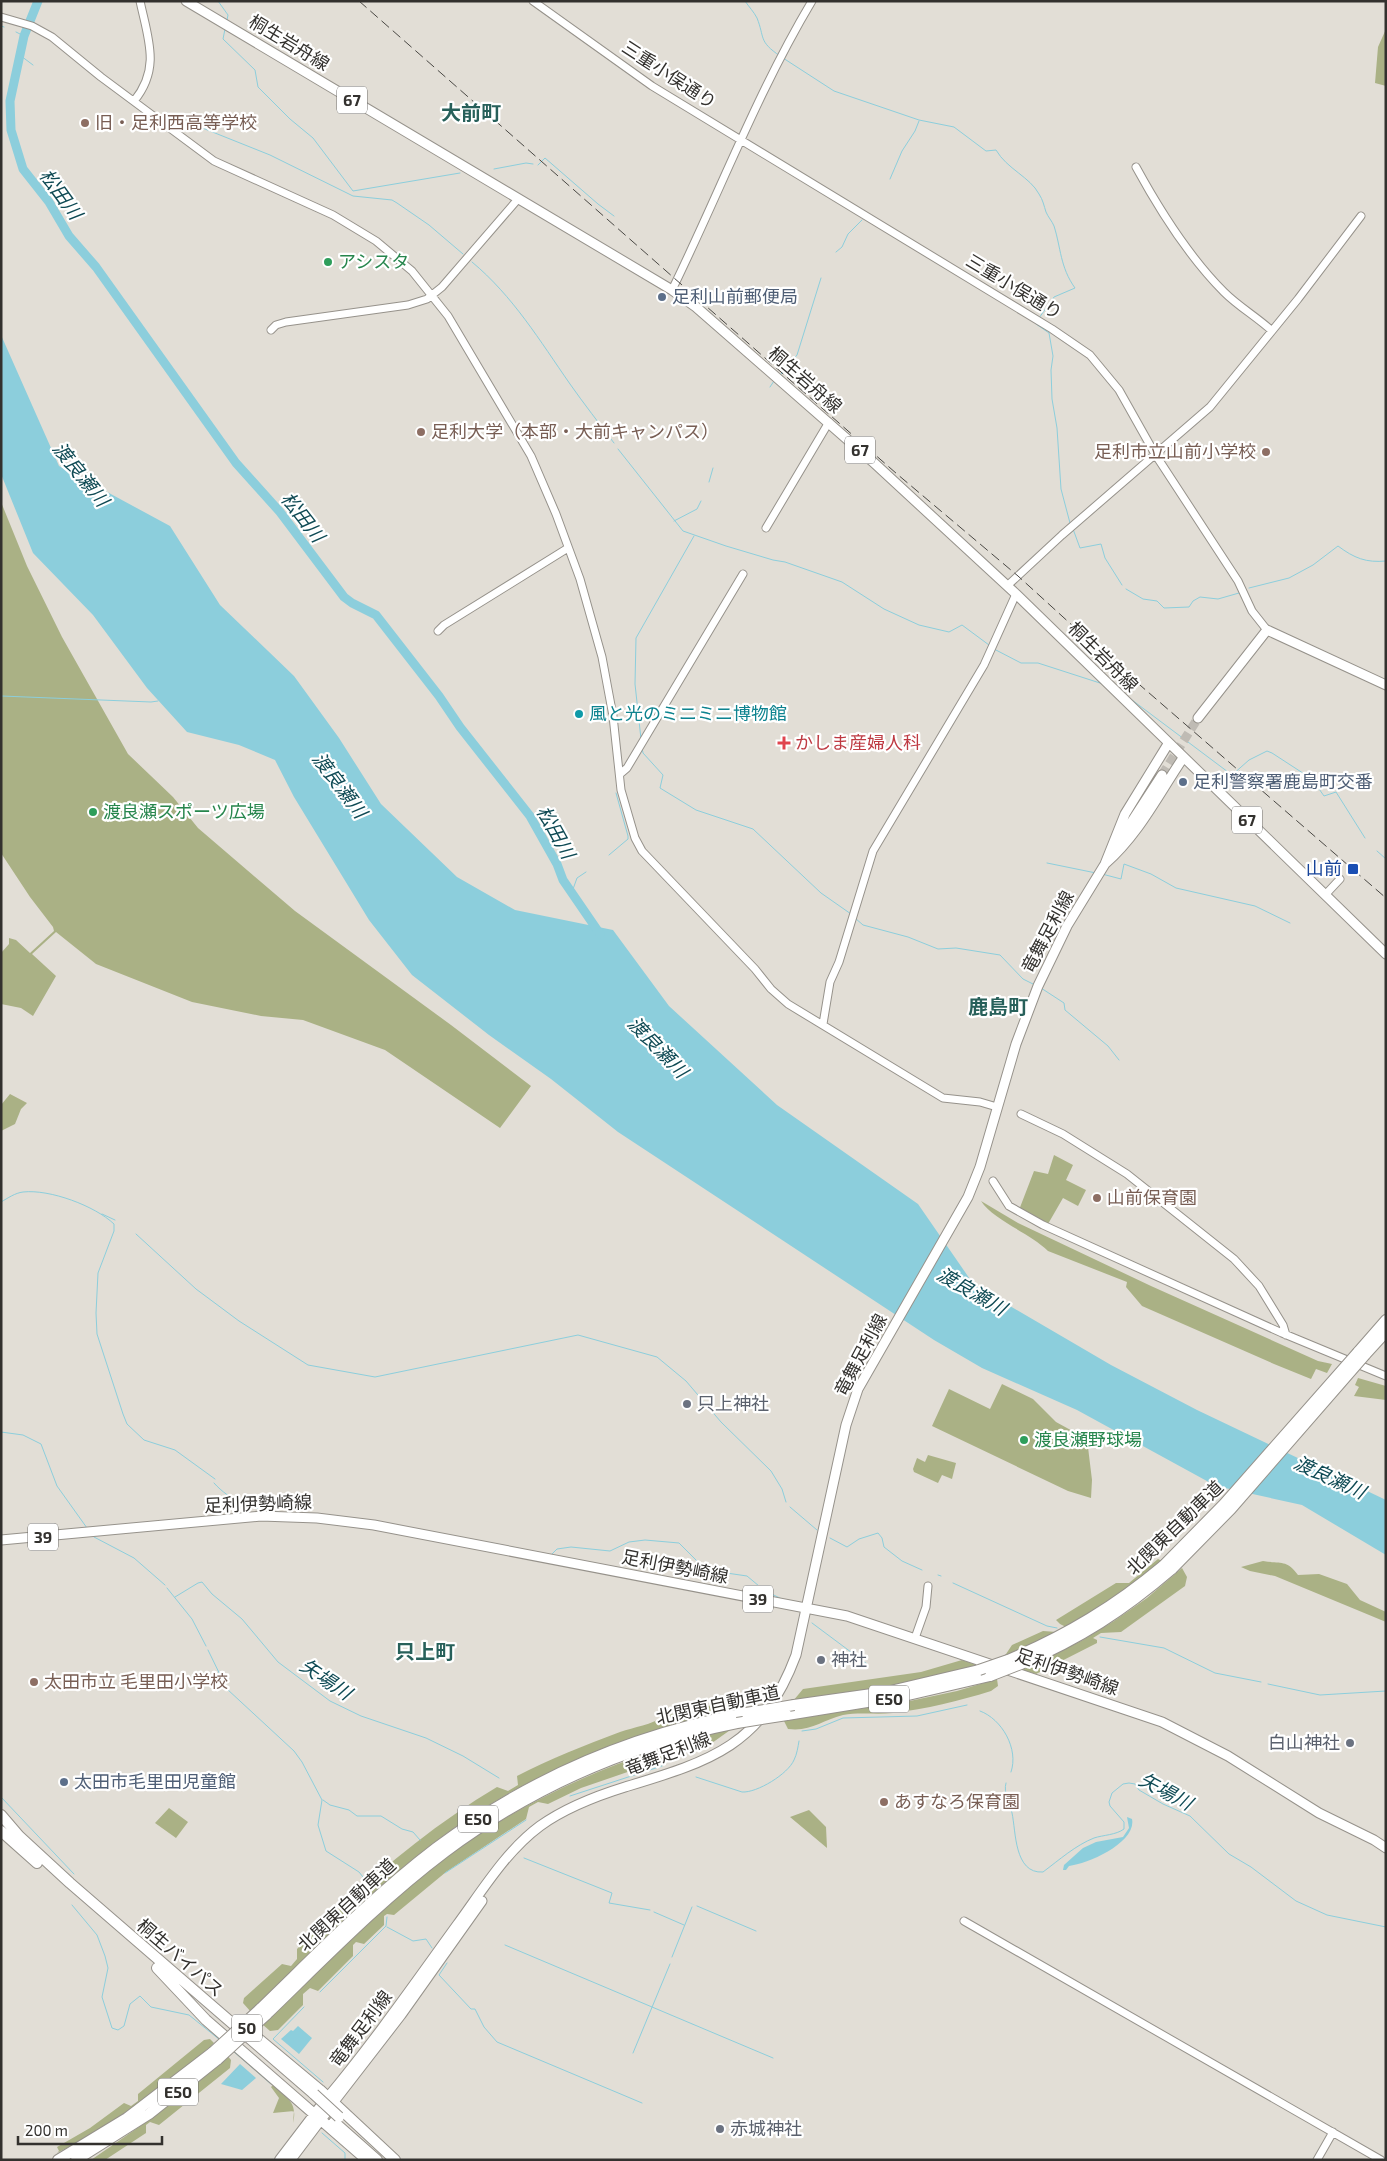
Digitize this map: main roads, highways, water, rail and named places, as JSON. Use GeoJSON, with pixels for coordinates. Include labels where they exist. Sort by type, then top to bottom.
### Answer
{"type":"FeatureCollection","features":[{"type":"Feature","properties":{"kind":"highway","name":"北関東自動車道"},"geometry":{"type":"LineString","coordinates":[[263,2012],[379,1896],[436,1848],[487,1814],[562,1771],[615,1749],[669,1731],[746,1713],[886,1692],[979,1670],[1008,1660],[1084,1623],[1168,1567],[1386,1320]]}},
{"type":"Feature","properties":{"kind":"highway","name":"北関東自動車道"},"geometry":{"type":"LineString","coordinates":[[76,2160],[136,2123],[175,2094],[215,2055],[349,1934],[409,1881],[451,1848],[509,1810],[564,1780],[631,1752],[671,1739],[737,1723],[904,1696],[990,1676],[1058,1648],[1106,1621],[1232,1510],[1386,1332]]}},
{"type":"Feature","properties":{"kind":"highway","name":"50"},"geometry":{"type":"LineString","coordinates":[[1,1806],[50,1865]]}},
{"type":"Feature","properties":{"kind":"highway","name":"桐生バイパス"},"geometry":{"type":"LineString","coordinates":[[1,1816],[19,1836],[160,1967]]}},
{"type":"Feature","properties":{"kind":"highway","name":"桐生バイパス"},"geometry":{"type":"LineString","coordinates":[[1,1824],[38,1863],[160,1967],[310,2100],[388,2160]]}},
{"type":"Feature","properties":{"kind":"highway","name":"50"},"geometry":{"type":"LineString","coordinates":[[1,1831],[38,1863]]}},
{"type":"Feature","properties":{"kind":"highway","name":"50"},"geometry":{"type":"LineString","coordinates":[[160,1967],[180,1973],[331,2100],[395,2160]]}},
{"type":"Feature","properties":{"kind":"highway","name":"北関東自動車道"},"geometry":{"type":"LineString","coordinates":[[58,2160],[127,2118],[215,2055]]}},
{"type":"Feature","properties":{"kind":"highway","name":"50"},"geometry":{"type":"LineString","coordinates":[[310,2100],[318,2117]]}},
{"type":"Feature","properties":{"kind":"highway"},"geometry":{"type":"LineString","coordinates":[[274,2160],[305,2116],[310,2100]]}},
{"type":"Feature","properties":{"kind":"highway"},"geometry":{"type":"LineString","coordinates":[[280,2160],[331,2100]]}},
{"type":"Feature","properties":{"kind":"highway"},"geometry":{"type":"LineString","coordinates":[[290,2160],[318,2117]]}},
{"type":"Feature","properties":{"kind":"highway"},"geometry":{"type":"LineString","coordinates":[[318,2117],[367,2160]]}},
{"type":"Feature","properties":{"kind":"highway","name":"桐生バイパス"},"geometry":{"type":"LineString","coordinates":[[336,2119],[378,2160]]}},
{"type":"Feature","properties":{"kind":"highway"},"geometry":{"type":"LineString","coordinates":[[85,2160],[105,2148],[136,2123]]}},
{"type":"Feature","properties":{"kind":"main road","name":"桐生岩舟線"},"geometry":{"type":"LineString","coordinates":[[186,1],[672,290],[696,307],[829,422],[1016,594],[1168,744],[1386,954]]}},
{"type":"Feature","properties":{"kind":"main road","name":"三重小俣通り"},"geometry":{"type":"LineString","coordinates":[[1198,718],[1267,630],[1386,684]]}},
{"type":"Feature","properties":{"kind":"main road","name":"竜舞足利線"},"geometry":{"type":"LineString","coordinates":[[331,2100],[414,1998],[505,1869],[521,1849],[552,1819],[593,1798],[707,1760],[742,1736],[763,1715],[783,1686],[796,1655],[846,1425],[858,1389],[968,1197],[980,1167],[1016,1044],[1038,986],[1063,934],[1104,864],[1125,814],[1168,744]]}},
{"type":"Feature","properties":{"kind":"main road","name":"竜舞足利線"},"geometry":{"type":"LineString","coordinates":[[1104,864],[1136,832],[1183,758]]}},
{"type":"Feature","properties":{"kind":"main road"},"geometry":{"type":"LineString","coordinates":[[1104,864],[1162,775]]}},
{"type":"Feature","properties":{"kind":"main road","name":"足利伊勢崎線"},"geometry":{"type":"LineString","coordinates":[[1,1540],[261,1516],[318,1518],[374,1525],[847,1616],[1162,1722],[1208,1745],[1319,1813],[1374,1840],[1386,1848]]}},
{"type":"Feature","properties":{"kind":"water","name":"渡良瀬川"},"geometry":{"type":"Polygon","coordinates":[[[1,335],[59,466],[170,526],[220,605],[294,676],[339,738],[381,804],[457,877],[515,910],[613,930],[669,1006],[777,1105],[918,1204],[974,1285],[1111,1365],[1197,1410],[1386,1500],[1386,1555],[1302,1505],[1216,1486],[1077,1410],[982,1368],[934,1340],[618,1132],[551,1079],[489,1035],[412,975],[369,920],[294,797],[275,760],[239,745],[187,732],[147,688],[93,615],[33,553],[1,474],[1,335]]]}},
{"type":"Feature","properties":{"kind":"water"},"geometry":{"type":"Polygon","coordinates":[[[1127,1817],[1132,1819],[1132,1828],[1120,1843],[1099,1856],[1069,1866],[1066,1870],[1063,1870],[1064,1865],[1083,1848],[1096,1842],[1123,1837],[1129,1828],[1127,1817]]]}},
{"type":"Feature","properties":{"kind":"water"},"geometry":{"type":"Polygon","coordinates":[[[298,2026],[312,2038],[299,2054],[281,2039],[298,2026]]]}},
{"type":"Feature","properties":{"kind":"water"},"geometry":{"type":"Polygon","coordinates":[[[240,2064],[256,2078],[242,2090],[221,2084],[240,2064]]]}},
{"type":"Feature","properties":{"kind":"waterway","name":"松田川"},"geometry":{"type":"LineString","coordinates":[[38,1],[24,36],[10,101],[11,130],[23,169],[49,202],[69,236],[96,267],[236,463],[280,512],[344,597],[376,615],[530,816],[557,864],[563,880],[600,934]]}},
{"type":"Feature","properties":{"kind":"waterway"},"geometry":{"type":"LineString","coordinates":[[218,1],[228,15],[227,20]]}},
{"type":"Feature","properties":{"kind":"waterway"},"geometry":{"type":"LineString","coordinates":[[745,1],[757,18],[765,43],[780,56]]}},
{"type":"Feature","properties":{"kind":"waterway"},"geometry":{"type":"LineString","coordinates":[[225,29],[223,39],[255,70],[258,87],[290,119],[313,138],[353,191],[460,173]]}},
{"type":"Feature","properties":{"kind":"waterway"},"geometry":{"type":"LineString","coordinates":[[16,32],[24,36]]}},
{"type":"Feature","properties":{"kind":"waterway"},"geometry":{"type":"LineString","coordinates":[[21,56],[33,65]]}},
{"type":"Feature","properties":{"kind":"waterway"},"geometry":{"type":"LineString","coordinates":[[783,58],[834,91],[919,120],[954,127],[986,151],[996,150],[1006,162],[1035,188],[1054,226],[1066,273],[1075,288],[1054,297],[1039,318]]}},
{"type":"Feature","properties":{"kind":"waterway"},"geometry":{"type":"LineString","coordinates":[[175,121],[195,125],[270,155],[353,196],[392,200],[429,225],[463,254]]}},
{"type":"Feature","properties":{"kind":"waterway"},"geometry":{"type":"LineString","coordinates":[[890,179],[902,151],[919,121]]}},
{"type":"Feature","properties":{"kind":"waterway"},"geometry":{"type":"LineString","coordinates":[[538,165],[545,158],[614,216]]}},
{"type":"Feature","properties":{"kind":"waterway"},"geometry":{"type":"LineString","coordinates":[[494,169],[526,163],[533,164]]}},
{"type":"Feature","properties":{"kind":"waterway"},"geometry":{"type":"LineString","coordinates":[[836,252],[842,247],[848,234],[862,220]]}},
{"type":"Feature","properties":{"kind":"waterway"},"geometry":{"type":"LineString","coordinates":[[472,262],[487,275],[513,304],[614,443]]}},
{"type":"Feature","properties":{"kind":"waterway"},"geometry":{"type":"LineString","coordinates":[[781,374],[797,355],[821,278]]}},
{"type":"Feature","properties":{"kind":"waterway"},"geometry":{"type":"LineString","coordinates":[[1036,324],[1049,333],[1053,356],[1051,370],[1052,399],[1057,428],[1061,489],[1070,523]]}},
{"type":"Feature","properties":{"kind":"waterway"},"geometry":{"type":"LineString","coordinates":[[770,387],[774,381]]}},
{"type":"Feature","properties":{"kind":"waterway"},"geometry":{"type":"LineString","coordinates":[[618,449],[683,531],[726,546],[785,562],[842,582],[884,609],[919,625],[949,632],[962,625],[989,645]]}},
{"type":"Feature","properties":{"kind":"waterway"},"geometry":{"type":"LineString","coordinates":[[709,482],[713,468]]}},
{"type":"Feature","properties":{"kind":"waterway"},"geometry":{"type":"LineString","coordinates":[[674,521],[697,509],[701,501]]}},
{"type":"Feature","properties":{"kind":"waterway"},"geometry":{"type":"LineString","coordinates":[[1073,529],[1080,548],[1101,544],[1105,558],[1122,585]]}},
{"type":"Feature","properties":{"kind":"waterway"},"geometry":{"type":"LineString","coordinates":[[641,739],[635,684],[636,638],[694,536]]}},
{"type":"Feature","properties":{"kind":"waterway"},"geometry":{"type":"LineString","coordinates":[[1249,588],[1289,578],[1313,565],[1338,546],[1360,559],[1386,561]]}},
{"type":"Feature","properties":{"kind":"waterway"},"geometry":{"type":"LineString","coordinates":[[1126,589],[1143,599],[1157,601],[1164,608],[1189,607],[1193,601],[1200,597],[1218,599],[1239,593]]}},
{"type":"Feature","properties":{"kind":"waterway"},"geometry":{"type":"LineString","coordinates":[[994,649],[1021,663],[1038,663],[1103,684]]}},
{"type":"Feature","properties":{"kind":"waterway"},"geometry":{"type":"LineString","coordinates":[[1,696],[158,701]]}},
{"type":"Feature","properties":{"kind":"waterway"},"geometry":{"type":"LineString","coordinates":[[1128,697],[1232,775],[1249,760],[1267,751],[1272,753],[1312,779],[1324,796],[1336,792],[1365,838]]}},
{"type":"Feature","properties":{"kind":"waterway"},"geometry":{"type":"LineString","coordinates":[[642,748],[643,753],[663,775],[660,788],[696,810],[753,829],[821,893],[851,914]]}},
{"type":"Feature","properties":{"kind":"waterway"},"geometry":{"type":"LineString","coordinates":[[609,855],[628,839],[616,793]]}},
{"type":"Feature","properties":{"kind":"waterway"},"geometry":{"type":"LineString","coordinates":[[1377,851],[1386,859]]}},
{"type":"Feature","properties":{"kind":"waterway"},"geometry":{"type":"LineString","coordinates":[[1047,863],[1096,873]]}},
{"type":"Feature","properties":{"kind":"waterway"},"geometry":{"type":"LineString","coordinates":[[1102,874],[1121,879],[1124,864],[1151,874],[1176,888],[1255,906],[1290,923]]}},
{"type":"Feature","properties":{"kind":"waterway"},"geometry":{"type":"LineString","coordinates":[[572,892],[577,878],[586,872]]}},
{"type":"Feature","properties":{"kind":"waterway"},"geometry":{"type":"LineString","coordinates":[[855,918],[863,925],[908,937],[938,949],[956,948],[1000,955],[1023,979],[1035,985]]}},
{"type":"Feature","properties":{"kind":"waterway"},"geometry":{"type":"LineString","coordinates":[[1041,988],[1064,1003],[1065,1010],[1108,1046],[1119,1060]]}},
{"type":"Feature","properties":{"kind":"waterway"},"geometry":{"type":"LineString","coordinates":[[1,1202],[23,1192],[46,1193],[84,1205],[106,1217],[114,1224],[114,1231],[98,1273],[96,1313],[97,1334],[123,1414],[127,1424],[144,1440],[175,1450],[215,1479]]}},
{"type":"Feature","properties":{"kind":"waterway"},"geometry":{"type":"LineString","coordinates":[[102,1214],[115,1220]]}},
{"type":"Feature","properties":{"kind":"waterway"},"geometry":{"type":"LineString","coordinates":[[136,1234],[196,1289],[239,1321],[308,1365],[375,1377],[578,1335],[657,1357],[686,1381],[721,1422],[771,1471],[782,1489],[786,1502]]}},
{"type":"Feature","properties":{"kind":"waterway","name":"矢場川"},"geometry":{"type":"LineString","coordinates":[[1,1432],[23,1435],[41,1444],[57,1486],[87,1528]]}},
{"type":"Feature","properties":{"kind":"waterway"},"geometry":{"type":"LineString","coordinates":[[214,1483],[227,1495],[243,1504],[278,1512]]}},
{"type":"Feature","properties":{"kind":"waterway"},"geometry":{"type":"LineString","coordinates":[[790,1507],[817,1530]]}},
{"type":"Feature","properties":{"kind":"waterway"},"geometry":{"type":"LineString","coordinates":[[830,1538],[847,1547],[859,1539],[878,1533],[882,1538],[884,1547],[902,1561],[922,1570]]}},
{"type":"Feature","properties":{"kind":"waterway","name":"矢場川"},"geometry":{"type":"LineString","coordinates":[[94,1537],[134,1558],[165,1585]]}},
{"type":"Feature","properties":{"kind":"waterway"},"geometry":{"type":"LineString","coordinates":[[551,1555],[557,1549],[571,1547],[610,1551],[629,1542],[645,1540],[679,1543],[706,1570],[747,1576],[765,1591],[780,1598]]}},
{"type":"Feature","properties":{"kind":"waterway"},"geometry":{"type":"LineString","coordinates":[[491,1543],[522,1549]]}},
{"type":"Feature","properties":{"kind":"waterway","name":"矢場川"},"geometry":{"type":"LineString","coordinates":[[175,1597],[202,1582],[212,1594],[242,1619],[278,1662],[330,1701],[361,1716],[426,1738],[463,1756],[499,1778]]}},
{"type":"Feature","properties":{"kind":"waterway"},"geometry":{"type":"LineString","coordinates":[[953,1583],[1047,1626],[1057,1628]]}},
{"type":"Feature","properties":{"kind":"waterway"},"geometry":{"type":"LineString","coordinates":[[167,1588],[192,1619],[206,1646]]}},
{"type":"Feature","properties":{"kind":"waterway"},"geometry":{"type":"LineString","coordinates":[[812,1623],[867,1664]]}},
{"type":"Feature","properties":{"kind":"waterway"},"geometry":{"type":"LineString","coordinates":[[1100,1637],[1164,1648],[1215,1673],[1261,1682]]}},
{"type":"Feature","properties":{"kind":"waterway"},"geometry":{"type":"LineString","coordinates":[[208,1650],[227,1689],[294,1751],[302,1762],[322,1800],[318,1825],[326,1851],[359,1872],[367,1882]]}},
{"type":"Feature","properties":{"kind":"waterway"},"geometry":{"type":"LineString","coordinates":[[1268,1684],[1320,1695],[1386,1691]]}},
{"type":"Feature","properties":{"kind":"waterway","name":"矢場川"},"geometry":{"type":"LineString","coordinates":[[802,1731],[816,1729],[843,1718],[917,1716],[967,1705]]}},
{"type":"Feature","properties":{"kind":"waterway","name":"矢場川"},"geometry":{"type":"LineString","coordinates":[[980,1711],[995,1721],[1007,1736],[1013,1754],[1011,1772]]}},
{"type":"Feature","properties":{"kind":"waterway","name":"矢場川"},"geometry":{"type":"LineString","coordinates":[[696,1777],[742,1792],[756,1789],[779,1777],[791,1765],[796,1755],[799,1741]]}},
{"type":"Feature","properties":{"kind":"waterway","name":"矢場川"},"geometry":{"type":"LineString","coordinates":[[570,1796],[662,1766]]}},
{"type":"Feature","properties":{"kind":"waterway","name":"矢場川"},"geometry":{"type":"LineString","coordinates":[[1006,1783],[1006,1794],[1012,1813],[1018,1850],[1026,1866],[1034,1871],[1043,1872],[1087,1841],[1117,1833],[1124,1829],[1124,1822],[1110,1806],[1109,1802],[1112,1793],[1123,1784],[1129,1783],[1135,1784],[1139,1790],[1163,1804],[1190,1816],[1229,1854],[1251,1867],[1296,1901],[1327,1915],[1386,1927]]}},
{"type":"Feature","properties":{"kind":"waterway"},"geometry":{"type":"LineString","coordinates":[[1,1797],[74,1874]]}},
{"type":"Feature","properties":{"kind":"waterway"},"geometry":{"type":"LineString","coordinates":[[323,1800],[330,1805],[349,1810],[357,1816],[381,1816],[402,1829],[413,1832],[420,1840]]}},
{"type":"Feature","properties":{"kind":"waterway"},"geometry":{"type":"LineString","coordinates":[[445,1873],[526,1820]]}},
{"type":"Feature","properties":{"kind":"waterway"},"geometry":{"type":"LineString","coordinates":[[524,1858],[612,1893],[609,1903],[650,1910]]}},
{"type":"Feature","properties":{"kind":"waterway"},"geometry":{"type":"LineString","coordinates":[[72,1905],[97,1935],[105,1956],[108,1968],[102,1997],[112,2028],[118,2030],[124,2026],[130,2004],[140,1996],[151,2007],[189,2015],[220,2040]]}},
{"type":"Feature","properties":{"kind":"waterway"},"geometry":{"type":"LineString","coordinates":[[697,1906],[756,1931]]}},
{"type":"Feature","properties":{"kind":"waterway"},"geometry":{"type":"LineString","coordinates":[[672,1957],[692,1907]]}},
{"type":"Feature","properties":{"kind":"waterway"},"geometry":{"type":"LineString","coordinates":[[654,1912],[684,1925]]}},
{"type":"Feature","properties":{"kind":"waterway"},"geometry":{"type":"LineString","coordinates":[[320,1992],[386,1926],[387,1917]]}},
{"type":"Feature","properties":{"kind":"waterway"},"geometry":{"type":"LineString","coordinates":[[387,1927],[413,1941],[426,1939],[432,1948]]}},
{"type":"Feature","properties":{"kind":"waterway"},"geometry":{"type":"LineString","coordinates":[[505,1945],[773,2058]]}},
{"type":"Feature","properties":{"kind":"waterway"},"geometry":{"type":"LineString","coordinates":[[447,1963],[439,1975],[471,2009],[475,2009],[484,2027],[497,2042],[642,2103]]}},
{"type":"Feature","properties":{"kind":"waterway"},"geometry":{"type":"LineString","coordinates":[[633,2053],[670,1964]]}},
{"type":"Feature","properties":{"kind":"waterway"},"geometry":{"type":"LineString","coordinates":[[304,2007],[273,2039],[323,2082]]}},
{"type":"Feature","properties":{"kind":"waterway"},"geometry":{"type":"LineString","coordinates":[[233,2051],[271,2084]]}},
{"type":"Feature","properties":{"kind":"waterway"},"geometry":{"type":"LineString","coordinates":[[322,2133],[345,2153],[345,2160]]}},
{"type":"Feature","properties":{"kind":"tunnel"},"geometry":{"type":"LineString","coordinates":[[1162,775],[1198,718]]}},
{"type":"Feature","properties":{"kind":"railway"},"geometry":{"type":"LineString","coordinates":[[359,1],[897,474],[1018,576],[1096,647],[1386,898]]}},
{"type":"Feature","properties":{"kind":"place","name":"旧・足利西高等学校"},"geometry":{"type":"Point","coordinates":[85,123]}},
{"type":"Feature","properties":{"kind":"place","name":"アシスタ"},"geometry":{"type":"Point","coordinates":[328,262]}},
{"type":"Feature","properties":{"kind":"place","name":"足利山前郵便局"},"geometry":{"type":"Point","coordinates":[662,297]}},
{"type":"Feature","properties":{"kind":"place","name":"足利大学（本部・大前キャンパス）"},"geometry":{"type":"Point","coordinates":[421,432]}},
{"type":"Feature","properties":{"kind":"place","name":"足利市立山前小学校"},"geometry":{"type":"Point","coordinates":[1266,452]}},
{"type":"Feature","properties":{"kind":"place","name":"風と光のミニミニ博物館"},"geometry":{"type":"Point","coordinates":[579,714]}},
{"type":"Feature","properties":{"kind":"place","name":"かしま産婦人科"},"geometry":{"type":"Point","coordinates":[784,743]}},
{"type":"Feature","properties":{"kind":"place","name":"足利警察署鹿島町交番"},"geometry":{"type":"Point","coordinates":[1183,782]}},
{"type":"Feature","properties":{"kind":"place","name":"渡良瀬スポーツ広場"},"geometry":{"type":"Point","coordinates":[93,812]}},
{"type":"Feature","properties":{"kind":"place","name":"山前"},"geometry":{"type":"Point","coordinates":[1353,869]}},
{"type":"Feature","properties":{"kind":"place","name":"山前保育園"},"geometry":{"type":"Point","coordinates":[1097,1198]}},
{"type":"Feature","properties":{"kind":"place","name":"只上神社"},"geometry":{"type":"Point","coordinates":[687,1404]}},
{"type":"Feature","properties":{"kind":"place","name":"渡良瀬野球場"},"geometry":{"type":"Point","coordinates":[1024,1440]}},
{"type":"Feature","properties":{"kind":"place","name":"神社"},"geometry":{"type":"Point","coordinates":[821,1660]}},
{"type":"Feature","properties":{"kind":"place","name":"太田市立 毛里田小学校"},"geometry":{"type":"Point","coordinates":[34,1682]}},
{"type":"Feature","properties":{"kind":"place","name":"白山神社"},"geometry":{"type":"Point","coordinates":[1350,1743]}},
{"type":"Feature","properties":{"kind":"place","name":"太田市毛里田児童館"},"geometry":{"type":"Point","coordinates":[64,1782]}},
{"type":"Feature","properties":{"kind":"place","name":"あすなろ保育園"},"geometry":{"type":"Point","coordinates":[884,1802]}},
{"type":"Feature","properties":{"kind":"place","name":"赤城神社"},"geometry":{"type":"Point","coordinates":[720,2129]}},
{"type":"Feature","properties":{"kind":"district","name":"大前町"},"geometry":{"type":"Point","coordinates":[471,113]}},
{"type":"Feature","properties":{"kind":"district","name":"鹿島町"},"geometry":{"type":"Point","coordinates":[998,1007]}},
{"type":"Feature","properties":{"kind":"district","name":"只上町"},"geometry":{"type":"Point","coordinates":[425,1652]}}]}
